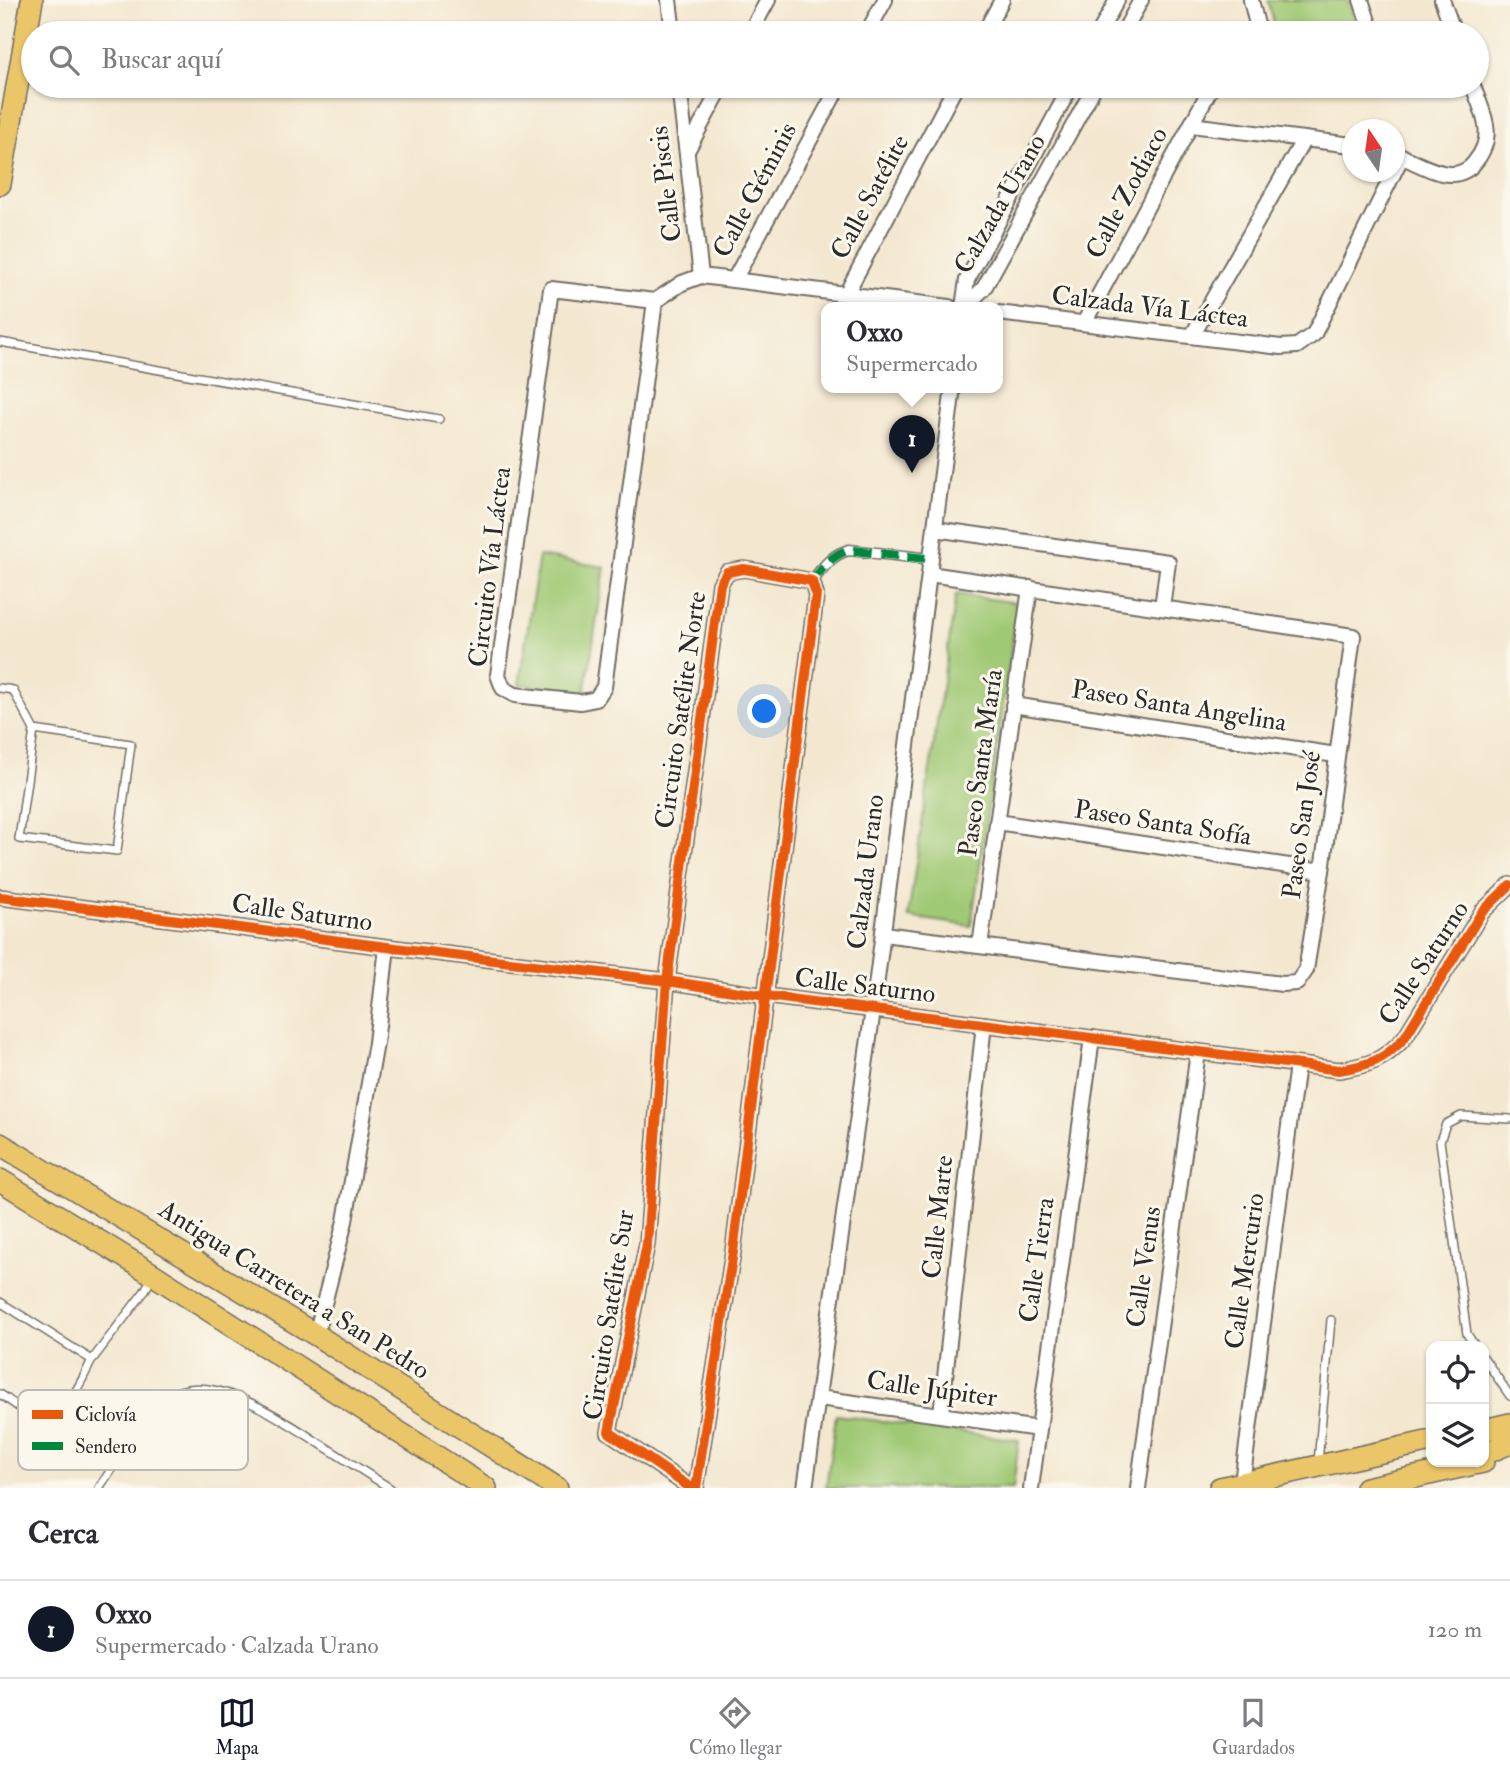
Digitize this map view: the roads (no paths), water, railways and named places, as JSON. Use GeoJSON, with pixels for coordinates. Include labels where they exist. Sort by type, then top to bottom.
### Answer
{"type":"FeatureCollection","features":[{"type":"Feature","properties":{"kind":"main road"},"geometry":{"type":"LineString","coordinates":[[28,21],[32,0]]}},
{"type":"Feature","properties":{"kind":"main road"},"geometry":{"type":"LineString","coordinates":[[0,184],[21,63]]}},
{"type":"Feature","properties":{"kind":"main road","name":"Antigua Carretera a San Pedro"},"geometry":{"type":"LineString","coordinates":[[0,1144],[316,1335],[557,1488]]}},
{"type":"Feature","properties":{"kind":"main road"},"geometry":{"type":"LineString","coordinates":[[0,1181],[154,1275],[486,1488]]}},
{"type":"Feature","properties":{"kind":"main road"},"geometry":{"type":"LineString","coordinates":[[1489,1429],[1510,1424]]}},
{"type":"Feature","properties":{"kind":"main road"},"geometry":{"type":"LineString","coordinates":[[1220,1488],[1426,1442]]}},
{"type":"Feature","properties":{"kind":"main road"},"geometry":{"type":"LineString","coordinates":[[1489,1452],[1510,1443]]}},
{"type":"Feature","properties":{"kind":"main road"},"geometry":{"type":"LineString","coordinates":[[1286,1488],[1390,1450]]}},
{"type":"Feature","properties":{"kind":"main road"},"geometry":{"type":"LineString","coordinates":[[1489,1461],[1510,1456]]}},
{"type":"Feature","properties":{"kind":"main road"},"geometry":{"type":"LineString","coordinates":[[1366,1488],[1453,1467]]}},
{"type":"Feature","properties":{"kind":"street"},"geometry":{"type":"LineString","coordinates":[[669,0],[672,21]]}},
{"type":"Feature","properties":{"kind":"street"},"geometry":{"type":"LineString","coordinates":[[757,21],[768,0]]}},
{"type":"Feature","properties":{"kind":"street"},"geometry":{"type":"LineString","coordinates":[[874,21],[885,0]]}},
{"type":"Feature","properties":{"kind":"street"},"geometry":{"type":"LineString","coordinates":[[991,21],[1002,0]]}},
{"type":"Feature","properties":{"kind":"street"},"geometry":{"type":"LineString","coordinates":[[1106,21],[1117,0]]}},
{"type":"Feature","properties":{"kind":"street"},"geometry":{"type":"LineString","coordinates":[[1130,21],[1141,0]]}},
{"type":"Feature","properties":{"kind":"street"},"geometry":{"type":"LineString","coordinates":[[1251,0],[1256,21]]}},
{"type":"Feature","properties":{"kind":"street"},"geometry":{"type":"LineString","coordinates":[[1361,0],[1368,21]]}},
{"type":"Feature","properties":{"kind":"street"},"geometry":{"type":"LineString","coordinates":[[1442,0],[1450,21]]}},
{"type":"Feature","properties":{"kind":"street","name":"Calle Piscis"},"geometry":{"type":"LineString","coordinates":[[680,98],[701,276]]}},
{"type":"Feature","properties":{"kind":"street"},"geometry":{"type":"LineString","coordinates":[[687,151],[716,98]]}},
{"type":"Feature","properties":{"kind":"street","name":"Calle Géminis"},"geometry":{"type":"LineString","coordinates":[[734,280],[833,98]]}},
{"type":"Feature","properties":{"kind":"street","name":"Calle Satélite"},"geometry":{"type":"LineString","coordinates":[[846,294],[950,98]]}},
{"type":"Feature","properties":{"kind":"street","name":"Calzada Urano"},"geometry":{"type":"LineString","coordinates":[[965,302],[967,280],[1065,98]]}},
{"type":"Feature","properties":{"kind":"street","name":"Calzada Urano"},"geometry":{"type":"LineString","coordinates":[[969,302],[984,288],[1088,98]]}},
{"type":"Feature","properties":{"kind":"street","name":"Calle Zodiaco"},"geometry":{"type":"LineString","coordinates":[[1084,323],[1206,98]]}},
{"type":"Feature","properties":{"kind":"street"},"geometry":{"type":"LineString","coordinates":[[1405,158],[1440,173],[1464,172],[1473,165],[1483,152],[1488,129],[1477,98]]}},
{"type":"Feature","properties":{"kind":"street"},"geometry":{"type":"LineString","coordinates":[[1191,125],[1342,144]]}},
{"type":"Feature","properties":{"kind":"street"},"geometry":{"type":"LineString","coordinates":[[1192,336],[1304,139]]}},
{"type":"Feature","properties":{"kind":"street","name":"Calzada Vía Láctea"},"geometry":{"type":"LineString","coordinates":[[1003,314],[1282,347],[1297,346],[1314,334],[1386,182]]}},
{"type":"Feature","properties":{"kind":"street"},"geometry":{"type":"LineString","coordinates":[[655,301],[682,283],[701,276],[909,302]]}},
{"type":"Feature","properties":{"kind":"street","name":"Circuito Vía Láctea"},"geometry":{"type":"LineString","coordinates":[[551,289],[655,301],[604,687],[596,699],[581,702],[515,695],[503,688],[498,675],[551,289]]}},
{"type":"Feature","properties":{"kind":"street","name":"Calzada Urano"},"geometry":{"type":"LineString","coordinates":[[805,1488],[873,1010],[952,393]]}},
{"type":"Feature","properties":{"kind":"street"},"geometry":{"type":"LineString","coordinates":[[934,529],[1168,562],[1162,608]]}},
{"type":"Feature","properties":{"kind":"street"},"geometry":{"type":"LineString","coordinates":[[766,996],[816,595],[812,580],[834,557],[849,550],[930,566]]}},
{"type":"Feature","properties":{"kind":"street","name":"Paseo San José"},"geometry":{"type":"LineString","coordinates":[[883,934],[1282,984],[1297,982],[1306,970],[1353,636],[975,580],[930,566]]}},
{"type":"Feature","properties":{"kind":"street","name":"Circuito Satélite Norte"},"geometry":{"type":"LineString","coordinates":[[667,981],[720,584],[727,572],[744,569],[812,580]]}},
{"type":"Feature","properties":{"kind":"street","name":"Paseo Santa María"},"geometry":{"type":"LineString","coordinates":[[980,946],[1030,588]]}},
{"type":"Feature","properties":{"kind":"street","name":"Paseo Santa Angelina"},"geometry":{"type":"LineString","coordinates":[[1013,705],[1336,755]]}},
{"type":"Feature","properties":{"kind":"street","name":"Paseo Santa Sofía"},"geometry":{"type":"LineString","coordinates":[[997,822],[1322,871]]}},
{"type":"Feature","properties":{"kind":"street","name":"Calle Saturno"},"geometry":{"type":"LineString","coordinates":[[0,897],[667,981],[1339,1070],[1376,1061],[1393,1051],[1405,1037],[1482,912],[1510,885]]}},
{"type":"Feature","properties":{"kind":"street"},"geometry":{"type":"LineString","coordinates":[[316,1335],[345,1221],[376,1043],[387,947]]}},
{"type":"Feature","properties":{"kind":"street","name":"Circuito Satélite Sur"},"geometry":{"type":"LineString","coordinates":[[667,981],[647,1244],[609,1432],[694,1488],[733,1252],[766,996]]}},
{"type":"Feature","properties":{"kind":"street","name":"Calle Marte"},"geometry":{"type":"LineString","coordinates":[[940,1414],[984,1024]]}},
{"type":"Feature","properties":{"kind":"street","name":"Calle Tierra"},"geometry":{"type":"LineString","coordinates":[[1031,1488],[1092,1038]]}},
{"type":"Feature","properties":{"kind":"street","name":"Calle Venus"},"geometry":{"type":"LineString","coordinates":[[1138,1488],[1199,1052]]}},
{"type":"Feature","properties":{"kind":"street","name":"Calle Mercurio"},"geometry":{"type":"LineString","coordinates":[[1242,1483],[1297,1065]]}},
{"type":"Feature","properties":{"kind":"street","name":"Calle Júpiter"},"geometry":{"type":"LineString","coordinates":[[819,1398],[1039,1429]]}},
{"type":"Feature","properties":{"kind":"lane"},"geometry":{"type":"LineString","coordinates":[[0,342],[439,419]]}},
{"type":"Feature","properties":{"kind":"lane"},"geometry":{"type":"LineString","coordinates":[[0,688],[13,690],[34,730],[19,839],[117,851],[131,744],[34,730]]}},
{"type":"Feature","properties":{"kind":"lane"},"geometry":{"type":"LineString","coordinates":[[1471,1341],[1466,1334],[1440,1141],[1446,1124],[1461,1116],[1510,1119]]}},
{"type":"Feature","properties":{"kind":"lane"},"geometry":{"type":"LineString","coordinates":[[77,1390],[92,1360],[154,1275]]}},
{"type":"Feature","properties":{"kind":"lane"},"geometry":{"type":"LineString","coordinates":[[0,1301],[92,1360]]}},
{"type":"Feature","properties":{"kind":"lane"},"geometry":{"type":"LineString","coordinates":[[1317,1466],[1331,1320]]}},
{"type":"Feature","properties":{"kind":"lane"},"geometry":{"type":"LineString","coordinates":[[1489,1365],[1510,1396]]}},
{"type":"Feature","properties":{"kind":"lane"},"geometry":{"type":"LineString","coordinates":[[184,1390],[213,1390]]}},
{"type":"Feature","properties":{"kind":"lane"},"geometry":{"type":"LineString","coordinates":[[0,1394],[18,1406]]}},
{"type":"Feature","properties":{"kind":"lane"},"geometry":{"type":"LineString","coordinates":[[248,1401],[291,1425],[390,1488]]}},
{"type":"Feature","properties":{"kind":"lane"},"geometry":{"type":"LineString","coordinates":[[99,1488],[111,1470]]}},
{"type":"Feature","properties":{"kind":"place","name":"Oxxo"},"geometry":{"type":"Point","coordinates":[912,473]}}]}
